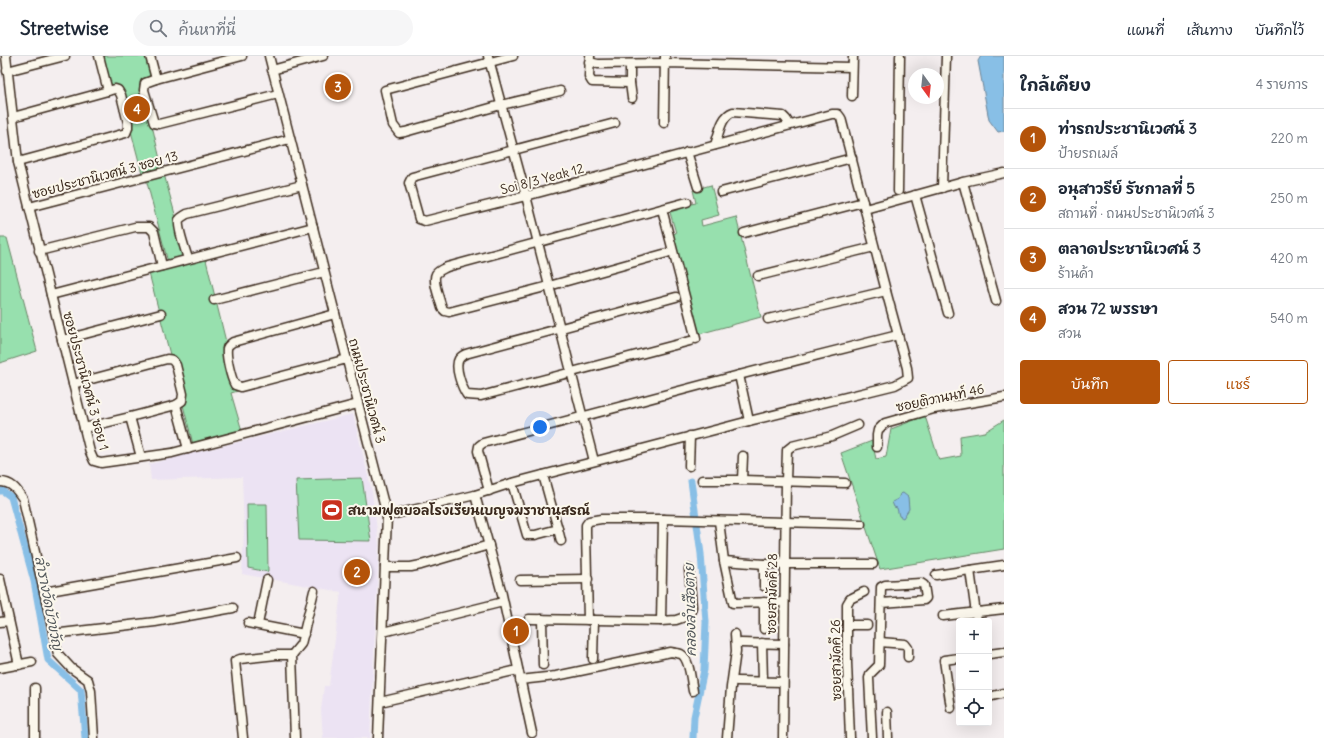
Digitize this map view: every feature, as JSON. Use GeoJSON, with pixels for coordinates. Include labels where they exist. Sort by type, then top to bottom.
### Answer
{"type":"FeatureCollection","features":[{"type":"Feature","properties":{"kind":"street","name":"ซอยประชานิเวศน์ 3 ซอย 13"},"geometry":{"type":"LineString","coordinates":[[6,56],[18,162],[29,207],[290,139]]}},
{"type":"Feature","properties":{"kind":"street"},"geometry":{"type":"LineString","coordinates":[[7,72],[65,56]]}},
{"type":"Feature","properties":{"kind":"street"},"geometry":{"type":"LineString","coordinates":[[98,56],[108,91]]}},
{"type":"Feature","properties":{"kind":"street"},"geometry":{"type":"LineString","coordinates":[[150,56],[156,78]]}},
{"type":"Feature","properties":{"kind":"street"},"geometry":{"type":"LineString","coordinates":[[242,56],[156,78],[145,83],[144,87],[154,123],[157,124],[278,94]]}},
{"type":"Feature","properties":{"kind":"street","name":"ถนนประชานิเวศน์ 3"},"geometry":{"type":"LineString","coordinates":[[269,56],[387,516],[378,738]]}},
{"type":"Feature","properties":{"kind":"street"},"geometry":{"type":"LineString","coordinates":[[272,70],[322,56]]}},
{"type":"Feature","properties":{"kind":"street"},"geometry":{"type":"LineString","coordinates":[[513,56],[489,59],[386,90],[393,125],[396,130],[399,133],[405,132],[501,105],[560,91]]}},
{"type":"Feature","properties":{"kind":"street"},"geometry":{"type":"LineString","coordinates":[[852,96],[853,56]]}},
{"type":"Feature","properties":{"kind":"street"},"geometry":{"type":"LineString","coordinates":[[898,191],[900,56]]}},
{"type":"Feature","properties":{"kind":"street"},"geometry":{"type":"LineString","coordinates":[[942,188],[946,56]]}},
{"type":"Feature","properties":{"kind":"street"},"geometry":{"type":"LineString","coordinates":[[489,59],[594,461]]}},
{"type":"Feature","properties":{"kind":"street"},"geometry":{"type":"LineString","coordinates":[[630,83],[592,82],[589,77],[590,59],[598,64],[630,64],[665,59],[852,67]]}},
{"type":"Feature","properties":{"kind":"street"},"geometry":{"type":"LineString","coordinates":[[664,122],[665,59]]}},
{"type":"Feature","properties":{"kind":"street"},"geometry":{"type":"LineString","coordinates":[[630,64],[632,98]]}},
{"type":"Feature","properties":{"kind":"street"},"geometry":{"type":"LineString","coordinates":[[13,118],[108,91],[118,90],[122,95],[128,128],[126,132],[18,162]]}},
{"type":"Feature","properties":{"kind":"street"},"geometry":{"type":"LineString","coordinates":[[715,144],[724,120],[730,113],[740,112],[782,116],[790,125]]}},
{"type":"Feature","properties":{"kind":"street","name":"Soi 8/3 Yeak 12"},"geometry":{"type":"LineString","coordinates":[[513,150],[412,177],[409,183],[419,219],[425,221],[526,196],[715,144],[832,114],[838,114],[841,118],[852,158]]}},
{"type":"Feature","properties":{"kind":"street"},"geometry":{"type":"LineString","coordinates":[[513,150],[615,123]]}},
{"type":"Feature","properties":{"kind":"street"},"geometry":{"type":"LineString","coordinates":[[687,152],[698,187]]}},
{"type":"Feature","properties":{"kind":"street"},"geometry":{"type":"LineString","coordinates":[[387,516],[475,495],[542,475],[690,436],[895,385],[908,378],[907,368],[874,247],[852,158],[721,192]]}},
{"type":"Feature","properties":{"kind":"street"},"geometry":{"type":"LineString","coordinates":[[744,233],[915,195],[1004,173]]}},
{"type":"Feature","properties":{"kind":"street"},"geometry":{"type":"LineString","coordinates":[[963,182],[996,301]]}},
{"type":"Feature","properties":{"kind":"street"},"geometry":{"type":"LineString","coordinates":[[188,259],[179,227],[179,221],[182,217],[187,214],[302,185]]}},
{"type":"Feature","properties":{"kind":"street"},"geometry":{"type":"LineString","coordinates":[[915,195],[948,313]]}},
{"type":"Feature","properties":{"kind":"street"},"geometry":{"type":"LineString","coordinates":[[667,253],[450,312],[445,311],[442,308],[434,280],[439,271],[447,267],[687,202]]}},
{"type":"Feature","properties":{"kind":"street","name":"ซอยประชานิเวศน์ 3 ซอย 1"},"geometry":{"type":"LineString","coordinates":[[29,207],[90,452],[94,461],[101,463],[172,453],[358,404]]}},
{"type":"Feature","properties":{"kind":"street"},"geometry":{"type":"LineString","coordinates":[[662,209],[693,340],[481,396],[467,395],[464,391],[456,367],[461,356],[676,297]]}},
{"type":"Feature","properties":{"kind":"street"},"geometry":{"type":"LineString","coordinates":[[39,251],[136,227],[149,227],[154,232],[162,266]]}},
{"type":"Feature","properties":{"kind":"street"},"geometry":{"type":"LineString","coordinates":[[51,295],[313,227]]}},
{"type":"Feature","properties":{"kind":"street"},"geometry":{"type":"LineString","coordinates":[[758,276],[874,247]]}},
{"type":"Feature","properties":{"kind":"street"},"geometry":{"type":"LineString","coordinates":[[214,300],[324,272]]}},
{"type":"Feature","properties":{"kind":"street"},"geometry":{"type":"LineString","coordinates":[[768,320],[886,291]]}},
{"type":"Feature","properties":{"kind":"street"},"geometry":{"type":"LineString","coordinates":[[62,340],[161,314]]}},
{"type":"Feature","properties":{"kind":"street"},"geometry":{"type":"LineString","coordinates":[[335,314],[232,342],[229,344],[227,350],[233,382],[238,387],[241,387],[347,359]]}},
{"type":"Feature","properties":{"kind":"street"},"geometry":{"type":"LineString","coordinates":[[489,491],[478,451],[479,446],[483,443],[739,375],[898,335]]}},
{"type":"Feature","properties":{"kind":"street"},"geometry":{"type":"LineString","coordinates":[[73,384],[167,359],[174,361],[179,379],[183,398],[176,405],[130,418],[84,428]]}},
{"type":"Feature","properties":{"kind":"street"},"geometry":{"type":"LineString","coordinates":[[739,375],[750,421]]}},
{"type":"Feature","properties":{"kind":"street","name":"ซอยติวานนท์ 46"},"geometry":{"type":"LineString","coordinates":[[877,447],[878,430],[885,423],[934,408],[1004,397]]}},
{"type":"Feature","properties":{"kind":"street"},"geometry":{"type":"LineString","coordinates":[[176,405],[188,449]]}},
{"type":"Feature","properties":{"kind":"street"},"geometry":{"type":"LineString","coordinates":[[130,418],[141,457]]}},
{"type":"Feature","properties":{"kind":"street","name":"ซอยสามัคคี 28"},"geometry":{"type":"LineString","coordinates":[[783,738],[787,450],[792,446],[832,436],[858,425]]}},
{"type":"Feature","properties":{"kind":"street"},"geometry":{"type":"LineString","coordinates":[[689,466],[690,436]]}},
{"type":"Feature","properties":{"kind":"street"},"geometry":{"type":"LineString","coordinates":[[742,480],[744,456]]}},
{"type":"Feature","properties":{"kind":"street"},"geometry":{"type":"LineString","coordinates":[[542,475],[561,541]]}},
{"type":"Feature","properties":{"kind":"street"},"geometry":{"type":"LineString","coordinates":[[702,480],[845,483]]}},
{"type":"Feature","properties":{"kind":"street"},"geometry":{"type":"LineString","coordinates":[[0,482],[14,486],[23,499],[58,654],[71,668],[88,680],[91,691],[94,738]]}},
{"type":"Feature","properties":{"kind":"street"},"geometry":{"type":"LineString","coordinates":[[512,484],[527,535],[535,536],[558,529]]}},
{"type":"Feature","properties":{"kind":"street"},"geometry":{"type":"LineString","coordinates":[[475,495],[503,602],[532,733]]}},
{"type":"Feature","properties":{"kind":"street"},"geometry":{"type":"LineString","coordinates":[[594,659],[586,532],[586,525],[589,521],[600,519],[663,519],[861,524]]}},
{"type":"Feature","properties":{"kind":"street"},"geometry":{"type":"LineString","coordinates":[[661,621],[663,519]]}},
{"type":"Feature","properties":{"kind":"street"},"geometry":{"type":"LineString","coordinates":[[719,521],[724,561],[733,603],[784,602]]}},
{"type":"Feature","properties":{"kind":"street"},"geometry":{"type":"LineString","coordinates":[[385,567],[421,565],[489,545]]}},
{"type":"Feature","properties":{"kind":"street"},"geometry":{"type":"LineString","coordinates":[[44,592],[237,558]]}},
{"type":"Feature","properties":{"kind":"street"},"geometry":{"type":"LineString","coordinates":[[724,561],[764,564],[873,564]]}},
{"type":"Feature","properties":{"kind":"street"},"geometry":{"type":"LineString","coordinates":[[764,564],[764,586]]}},
{"type":"Feature","properties":{"kind":"street"},"geometry":{"type":"LineString","coordinates":[[936,575],[1004,565]]}},
{"type":"Feature","properties":{"kind":"street"},"geometry":{"type":"LineString","coordinates":[[529,619],[676,620],[688,616],[691,611],[689,569]]}},
{"type":"Feature","properties":{"kind":"street"},"geometry":{"type":"LineString","coordinates":[[970,570],[977,618]]}},
{"type":"Feature","properties":{"kind":"street"},"geometry":{"type":"LineString","coordinates":[[0,579],[19,665]]}},
{"type":"Feature","properties":{"kind":"street"},"geometry":{"type":"LineString","coordinates":[[520,580],[588,579]]}},
{"type":"Feature","properties":{"kind":"street"},"geometry":{"type":"LineString","coordinates":[[258,624],[267,580]]}},
{"type":"Feature","properties":{"kind":"street"},"geometry":{"type":"LineString","coordinates":[[872,738],[869,678],[870,674],[879,665],[881,587],[884,585],[921,583],[924,585],[926,598],[924,600],[881,603]]}},
{"type":"Feature","properties":{"kind":"street"},"geometry":{"type":"LineString","coordinates":[[295,738],[292,655],[301,644],[314,591]]}},
{"type":"Feature","properties":{"kind":"street","name":"ซอยสามัคคี 26"},"geometry":{"type":"LineString","coordinates":[[850,738],[847,663],[848,602],[854,596],[864,592]]}},
{"type":"Feature","properties":{"kind":"street"},"geometry":{"type":"LineString","coordinates":[[383,632],[503,602]]}},
{"type":"Feature","properties":{"kind":"street"},"geometry":{"type":"LineString","coordinates":[[764,602],[764,629]]}},
{"type":"Feature","properties":{"kind":"street"},"geometry":{"type":"LineString","coordinates":[[53,634],[154,622],[233,608]]}},
{"type":"Feature","properties":{"kind":"street"},"geometry":{"type":"LineString","coordinates":[[942,616],[1004,609]]}},
{"type":"Feature","properties":{"kind":"street"},"geometry":{"type":"LineString","coordinates":[[542,619],[542,665]]}},
{"type":"Feature","properties":{"kind":"street"},"geometry":{"type":"LineString","coordinates":[[0,622],[9,621]]}},
{"type":"Feature","properties":{"kind":"street"},"geometry":{"type":"LineString","coordinates":[[248,623],[304,634]]}},
{"type":"Feature","properties":{"kind":"street"},"geometry":{"type":"LineString","coordinates":[[847,626],[867,625]]}},
{"type":"Feature","properties":{"kind":"street"},"geometry":{"type":"LineString","coordinates":[[727,738],[731,687],[736,651],[735,634]]}},
{"type":"Feature","properties":{"kind":"street"},"geometry":{"type":"LineString","coordinates":[[880,642],[905,644],[908,648],[908,657]]}},
{"type":"Feature","properties":{"kind":"street"},"geometry":{"type":"LineString","coordinates":[[741,643],[784,644]]}},
{"type":"Feature","properties":{"kind":"street"},"geometry":{"type":"LineString","coordinates":[[762,644],[763,681]]}},
{"type":"Feature","properties":{"kind":"street"},"geometry":{"type":"LineString","coordinates":[[520,680],[556,676],[671,652],[681,654],[685,658],[689,666],[693,691]]}},
{"type":"Feature","properties":{"kind":"street"},"geometry":{"type":"LineString","coordinates":[[992,654],[1004,652]]}},
{"type":"Feature","properties":{"kind":"street"},"geometry":{"type":"LineString","coordinates":[[243,738],[235,661],[262,656],[284,654],[292,655]]}},
{"type":"Feature","properties":{"kind":"street"},"geometry":{"type":"LineString","coordinates":[[951,708],[944,660],[956,658]]}},
{"type":"Feature","properties":{"kind":"street"},"geometry":{"type":"LineString","coordinates":[[0,668],[32,662]]}},
{"type":"Feature","properties":{"kind":"street"},"geometry":{"type":"LineString","coordinates":[[380,702],[518,670]]}},
{"type":"Feature","properties":{"kind":"street"},"geometry":{"type":"LineString","coordinates":[[737,681],[783,682]]}},
{"type":"Feature","properties":{"kind":"street"},"geometry":{"type":"LineString","coordinates":[[35,688],[35,738]]}},
{"type":"Feature","properties":{"kind":"street"},"geometry":{"type":"LineString","coordinates":[[992,696],[1004,693]]}},
{"type":"Feature","properties":{"kind":"street"},"geometry":{"type":"LineString","coordinates":[[887,712],[888,738]]}},
{"type":"Feature","properties":{"kind":"shaded area"},"geometry":{"type":"Polygon","coordinates":[[[353,414],[372,492],[379,545],[370,738],[323,738],[321,710],[324,686],[329,686],[341,592],[242,574],[244,532],[242,477],[151,480],[149,464],[353,414]]]}},
{"type":"Feature","properties":{"kind":"green space"},"geometry":{"type":"Polygon","coordinates":[[[98,56],[148,56],[155,79],[142,83],[163,172],[143,177],[120,89],[107,92],[98,56]]]}},
{"type":"Feature","properties":{"kind":"green space"},"geometry":{"type":"Polygon","coordinates":[[[164,174],[188,262],[206,260],[238,391],[231,393],[242,431],[193,444],[149,273],[169,266],[146,179],[164,174]]]}},
{"type":"Feature","properties":{"kind":"green space"},"geometry":{"type":"Polygon","coordinates":[[[711,185],[719,215],[701,220],[702,226],[736,217],[761,317],[699,334],[672,234],[676,233],[669,209],[696,203],[693,190],[711,185]]]}},
{"type":"Feature","properties":{"kind":"green space"},"geometry":{"type":"Polygon","coordinates":[[[0,238],[7,238],[37,351],[0,363],[0,238]]]}},
{"type":"Feature","properties":{"kind":"green space"},"geometry":{"type":"Polygon","coordinates":[[[925,416],[939,460],[961,456],[960,436],[985,432],[1004,420],[1004,549],[880,569],[841,453],[872,441],[876,459],[886,457],[891,429],[925,416]]]}},
{"type":"Feature","properties":{"kind":"green space","name":"สนามฟุตบอลโรงเรียนเบญจมราชานุสรณ์"},"geometry":{"type":"Polygon","coordinates":[[[362,478],[371,541],[299,540],[296,480],[362,478]]]}},
{"type":"Feature","properties":{"kind":"green space"},"geometry":{"type":"Polygon","coordinates":[[[247,504],[267,504],[268,572],[248,568],[247,504]]]}},
{"type":"Feature","properties":{"kind":"water"},"geometry":{"type":"Polygon","coordinates":[[[981,56],[1004,56],[1004,131],[998,132],[989,120],[978,61],[981,56]]]}},
{"type":"Feature","properties":{"kind":"water"},"geometry":{"type":"Polygon","coordinates":[[[903,493],[908,497],[909,509],[903,518],[899,516],[897,508],[894,507],[892,502],[898,499],[900,494],[903,493]]]}},
{"type":"Feature","properties":{"kind":"waterway","name":"คลองลำเสือตาย"},"geometry":{"type":"LineString","coordinates":[[691,481],[701,554],[706,622],[704,670],[694,717],[693,738]]}},
{"type":"Feature","properties":{"kind":"waterway","name":"ลำรางวัดบัวขวัญ"},"geometry":{"type":"LineString","coordinates":[[0,491],[3,491],[11,497],[34,581],[48,660],[81,690],[85,738]]}},
{"type":"Feature","properties":{"kind":"place","name":"ตลาดประชานิเวศน์ 3"},"geometry":{"type":"Point","coordinates":[338,87]}},
{"type":"Feature","properties":{"kind":"place","name":"สวน 72 พรรษา"},"geometry":{"type":"Point","coordinates":[137,109]}},
{"type":"Feature","properties":{"kind":"place","name":"สนามฟุตบอลโรงเรียนเบญจมราชานุสรณ์"},"geometry":{"type":"Point","coordinates":[332,510]}},
{"type":"Feature","properties":{"kind":"place","name":"อนุสาวรีย์ รัชกาลที่ 5"},"geometry":{"type":"Point","coordinates":[357,572]}},
{"type":"Feature","properties":{"kind":"place","name":"ท่ารถประชานิเวศน์ 3"},"geometry":{"type":"Point","coordinates":[516,631]}}]}
